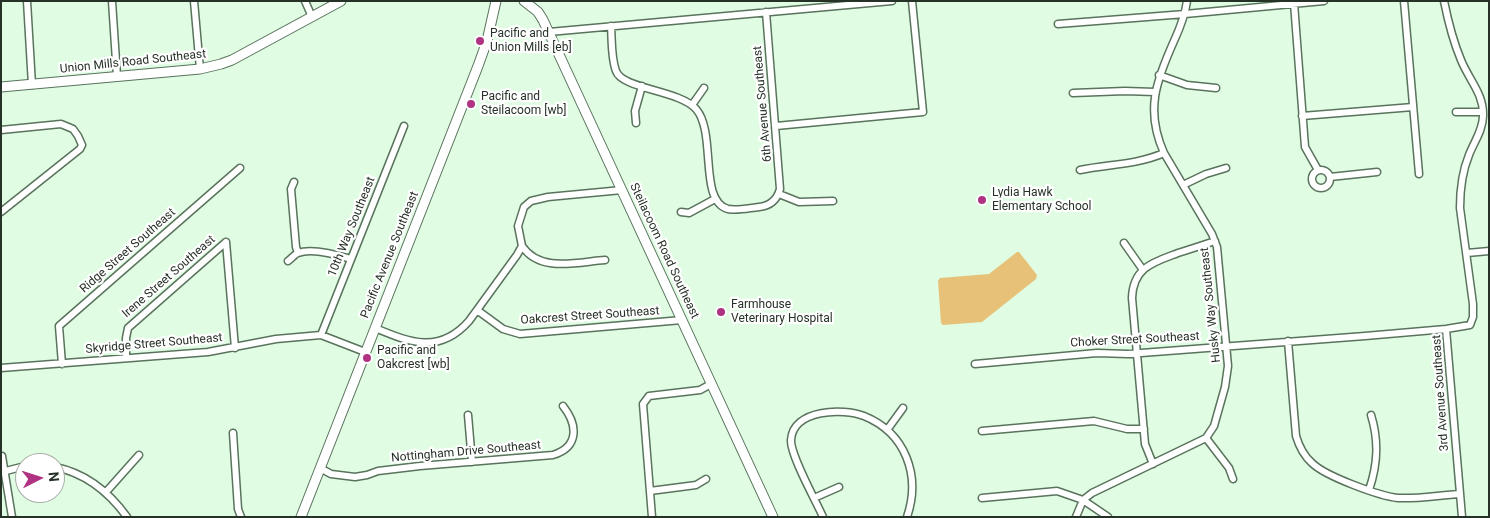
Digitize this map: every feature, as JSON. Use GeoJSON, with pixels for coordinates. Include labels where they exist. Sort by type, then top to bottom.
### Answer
{"type":"FeatureCollection","features":[{"type":"Feature","properties":{"kind":"street"},"geometry":{"type":"LineString","coordinates":[[27,1],[32,84]]}},
{"type":"Feature","properties":{"kind":"street"},"geometry":{"type":"LineString","coordinates":[[112,1],[117,76]]}},
{"type":"Feature","properties":{"kind":"street"},"geometry":{"type":"LineString","coordinates":[[194,1],[200,68]]}},
{"type":"Feature","properties":{"kind":"street"},"geometry":{"type":"LineString","coordinates":[[305,1],[312,18]]}},
{"type":"Feature","properties":{"kind":"street","name":"Union Mills Road Southeast"},"geometry":{"type":"LineString","coordinates":[[1,87],[200,68],[221,64],[232,60],[341,1]]}},
{"type":"Feature","properties":{"kind":"street","name":"Pacific Avenue Southeast"},"geometry":{"type":"LineString","coordinates":[[301,517],[484,50],[496,1]]}},
{"type":"Feature","properties":{"kind":"street","name":"Steilacoom Road Southeast"},"geometry":{"type":"LineString","coordinates":[[524,1],[538,12],[549,32],[773,517]]}},
{"type":"Feature","properties":{"kind":"street"},"geometry":{"type":"LineString","coordinates":[[549,32],[892,1]]}},
{"type":"Feature","properties":{"kind":"street"},"geometry":{"type":"LineString","coordinates":[[776,126],[923,112],[912,1]]}},
{"type":"Feature","properties":{"kind":"street","name":"Husky Way Southeast"},"geometry":{"type":"LineString","coordinates":[[1187,1],[1185,14],[1159,75],[1154,103],[1155,124],[1164,153],[1215,241],[1220,261],[1228,366],[1226,387],[1214,426],[1206,438]]}},
{"type":"Feature","properties":{"kind":"street"},"geometry":{"type":"LineString","coordinates":[[1058,24],[1324,1]]}},
{"type":"Feature","properties":{"kind":"street"},"geometry":{"type":"LineString","coordinates":[[1404,1],[1419,174]]}},
{"type":"Feature","properties":{"kind":"street","name":"3rd Avenue Southeast"},"geometry":{"type":"LineString","coordinates":[[1444,1],[1454,41],[1466,70],[1480,94],[1483,112],[1483,126],[1469,155],[1462,182],[1460,208],[1474,317],[1470,324],[1466,326],[1446,329],[1462,517]]}},
{"type":"Feature","properties":{"kind":"street"},"geometry":{"type":"LineString","coordinates":[[1294,3],[1306,147],[1318,170],[1326,172],[1330,177]]}},
{"type":"Feature","properties":{"kind":"street","name":"6th Avenue Southeast"},"geometry":{"type":"LineString","coordinates":[[766,12],[781,182],[779,194]]}},
{"type":"Feature","properties":{"kind":"street"},"geometry":{"type":"LineString","coordinates":[[611,26],[616,72],[623,80],[680,98],[692,105],[702,118],[706,130],[711,188],[715,199],[723,207],[735,210],[766,206],[779,194],[799,202],[832,201]]}},
{"type":"Feature","properties":{"kind":"street"},"geometry":{"type":"LineString","coordinates":[[1159,75],[1187,85],[1216,88]]}},
{"type":"Feature","properties":{"kind":"street"},"geometry":{"type":"LineString","coordinates":[[636,123],[635,111],[642,86]]}},
{"type":"Feature","properties":{"kind":"street"},"geometry":{"type":"LineString","coordinates":[[692,105],[704,88]]}},
{"type":"Feature","properties":{"kind":"street"},"geometry":{"type":"LineString","coordinates":[[1072,93],[1155,92]]}},
{"type":"Feature","properties":{"kind":"street"},"geometry":{"type":"LineString","coordinates":[[1302,116],[1413,107]]}},
{"type":"Feature","properties":{"kind":"street"},"geometry":{"type":"LineString","coordinates":[[1456,112],[1483,112]]}},
{"type":"Feature","properties":{"kind":"street"},"geometry":{"type":"LineString","coordinates":[[1,130],[61,124],[73,129],[82,145],[80,149],[1,212]]}},
{"type":"Feature","properties":{"kind":"street","name":"10th Way Southeast"},"geometry":{"type":"LineString","coordinates":[[321,335],[404,126]]}},
{"type":"Feature","properties":{"kind":"street"},"geometry":{"type":"LineString","coordinates":[[1080,170],[1141,161],[1164,153]]}},
{"type":"Feature","properties":{"kind":"street","name":"Ridge Street Southeast"},"geometry":{"type":"LineString","coordinates":[[62,364],[59,326],[240,168]]}},
{"type":"Feature","properties":{"kind":"street"},"geometry":{"type":"LineString","coordinates":[[1182,185],[1218,169],[1226,168]]}},
{"type":"Feature","properties":{"kind":"street"},"geometry":{"type":"LineString","coordinates":[[1318,170],[1314,172],[1312,177],[1312,183],[1316,187],[1322,188],[1327,186],[1330,177]]}},
{"type":"Feature","properties":{"kind":"street"},"geometry":{"type":"LineString","coordinates":[[1330,177],[1377,172]]}},
{"type":"Feature","properties":{"kind":"street"},"geometry":{"type":"LineString","coordinates":[[294,182],[291,188],[298,253]]}},
{"type":"Feature","properties":{"kind":"street"},"geometry":{"type":"LineString","coordinates":[[605,260],[547,264],[530,255],[522,246],[518,226],[524,207],[530,201],[548,197],[622,190]]}},
{"type":"Feature","properties":{"kind":"street"},"geometry":{"type":"LineString","coordinates":[[681,212],[689,212],[715,199]]}},
{"type":"Feature","properties":{"kind":"street"},"geometry":{"type":"LineString","coordinates":[[1153,464],[1146,449],[1132,292],[1135,282],[1143,270],[1157,260],[1215,241]]}},
{"type":"Feature","properties":{"kind":"street","name":"Irene Street Southeast"},"geometry":{"type":"LineString","coordinates":[[126,358],[128,328],[226,242],[234,348]]}},
{"type":"Feature","properties":{"kind":"street"},"geometry":{"type":"LineString","coordinates":[[1124,243],[1143,270]]}},
{"type":"Feature","properties":{"kind":"street"},"geometry":{"type":"LineString","coordinates":[[374,328],[410,342],[439,340],[457,333],[514,261],[522,246]]}},
{"type":"Feature","properties":{"kind":"street"},"geometry":{"type":"LineString","coordinates":[[1467,253],[1489,251]]}},
{"type":"Feature","properties":{"kind":"street"},"geometry":{"type":"LineString","coordinates":[[288,261],[298,253],[332,253],[351,259]]}},
{"type":"Feature","properties":{"kind":"street","name":"Oakcrest Street Southeast"},"geometry":{"type":"LineString","coordinates":[[477,310],[502,329],[520,334],[682,320]]}},
{"type":"Feature","properties":{"kind":"street","name":"Choker Street Southeast"},"geometry":{"type":"LineString","coordinates":[[975,364],[1097,353],[1137,354],[1446,329]]}},
{"type":"Feature","properties":{"kind":"street","name":"Skyridge Street Southeast"},"geometry":{"type":"LineString","coordinates":[[1,368],[208,352],[276,338],[321,335],[365,352]]}},
{"type":"Feature","properties":{"kind":"street"},"geometry":{"type":"LineString","coordinates":[[1288,341],[1296,431],[1302,451],[1312,463],[1322,470],[1385,496],[1400,498],[1460,494]]}},
{"type":"Feature","properties":{"kind":"street"},"geometry":{"type":"LineString","coordinates":[[652,517],[643,404],[645,400],[654,395],[700,390],[711,384]]}},
{"type":"Feature","properties":{"kind":"street","name":"Nottingham Drive Southeast"},"geometry":{"type":"LineString","coordinates":[[320,468],[331,474],[355,477],[378,471],[553,455],[562,452],[569,446],[573,437],[571,416],[563,406]]}},
{"type":"Feature","properties":{"kind":"street"},"geometry":{"type":"LineString","coordinates":[[887,430],[904,408]]}},
{"type":"Feature","properties":{"kind":"street"},"geometry":{"type":"LineString","coordinates":[[823,517],[794,452],[791,442],[792,433],[803,420],[813,415],[840,412],[853,413],[875,421],[887,430],[903,450],[910,467],[913,492],[907,517]]}},
{"type":"Feature","properties":{"kind":"street"},"geometry":{"type":"LineString","coordinates":[[468,415],[472,462]]}},
{"type":"Feature","properties":{"kind":"street"},"geometry":{"type":"LineString","coordinates":[[1369,490],[1375,472],[1378,449],[1371,415]]}},
{"type":"Feature","properties":{"kind":"street"},"geometry":{"type":"LineString","coordinates":[[982,431],[1094,420],[1127,429],[1144,429]]}},
{"type":"Feature","properties":{"kind":"street"},"geometry":{"type":"LineString","coordinates":[[233,433],[238,509],[241,517]]}},
{"type":"Feature","properties":{"kind":"street"},"geometry":{"type":"LineString","coordinates":[[1076,517],[1083,500],[1092,493],[1206,438],[1229,468],[1233,480]]}},
{"type":"Feature","properties":{"kind":"street"},"geometry":{"type":"LineString","coordinates":[[106,492],[139,455]]}},
{"type":"Feature","properties":{"kind":"street"},"geometry":{"type":"LineString","coordinates":[[2,456],[3,472],[12,517]]}},
{"type":"Feature","properties":{"kind":"street"},"geometry":{"type":"LineString","coordinates":[[65,470],[84,478],[106,492],[127,517]]}},
{"type":"Feature","properties":{"kind":"street"},"geometry":{"type":"LineString","coordinates":[[650,490],[696,486],[706,480]]}},
{"type":"Feature","properties":{"kind":"street"},"geometry":{"type":"LineString","coordinates":[[814,498],[839,487]]}},
{"type":"Feature","properties":{"kind":"street"},"geometry":{"type":"LineString","coordinates":[[982,498],[1057,491],[1083,500],[1108,517]]}},
{"type":"Feature","properties":{"kind":"shaded area"},"geometry":{"type":"Polygon","coordinates":[[[1019,252],[1037,275],[1036,279],[982,322],[943,325],[941,323],[938,281],[940,278],[989,274],[1019,252]]]}},
{"type":"Feature","properties":{"kind":"place","name":"Pacific and Union Mills [eb]"},"geometry":{"type":"Point","coordinates":[480,41]}},
{"type":"Feature","properties":{"kind":"place","name":"Pacific and Steilacoom [wb]"},"geometry":{"type":"Point","coordinates":[471,104]}},
{"type":"Feature","properties":{"kind":"place","name":"Lydia Hawk Elementary School"},"geometry":{"type":"Point","coordinates":[982,200]}},
{"type":"Feature","properties":{"kind":"place","name":"Farmhouse Veterinary Hospital"},"geometry":{"type":"Point","coordinates":[721,312]}},
{"type":"Feature","properties":{"kind":"place","name":"Pacific and Oakcrest [wb]"},"geometry":{"type":"Point","coordinates":[367,358]}}]}
